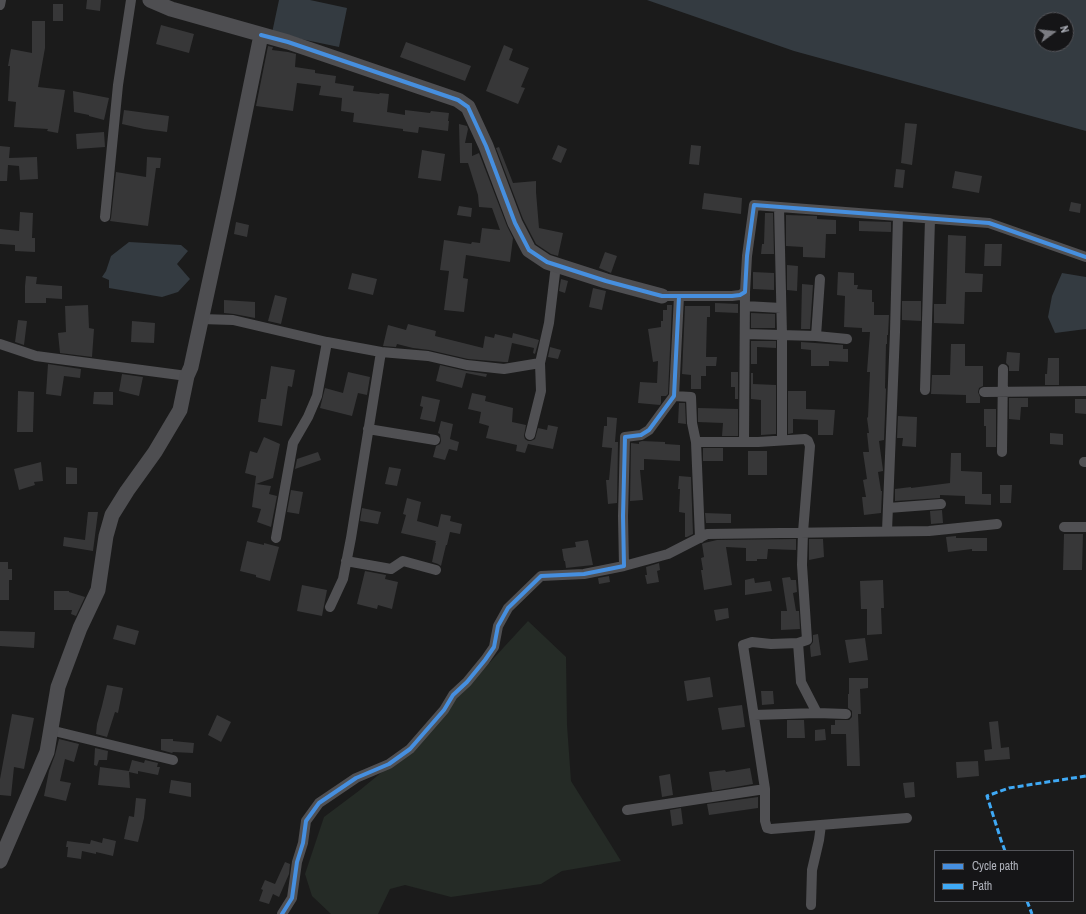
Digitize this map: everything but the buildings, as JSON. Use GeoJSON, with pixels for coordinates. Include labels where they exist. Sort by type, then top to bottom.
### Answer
{"type":"FeatureCollection","features":[{"type":"Feature","properties":{"kind":"main road"},"geometry":{"type":"LineString","coordinates":[[150,0],[171,9],[295,44],[458,100],[468,107],[486,146],[515,223],[529,250],[547,262],[606,281],[662,296]]}},
{"type":"Feature","properties":{"kind":"main road"},"geometry":{"type":"LineString","coordinates":[[0,861],[47,752],[58,687],[80,628],[98,590],[106,536],[112,515],[155,452],[180,410],[187,376],[191,367],[228,196],[261,34]]}},
{"type":"Feature","properties":{"kind":"street"},"geometry":{"type":"LineString","coordinates":[[0,5],[1,0]]}},
{"type":"Feature","properties":{"kind":"street"},"geometry":{"type":"LineString","coordinates":[[105,217],[118,85],[131,0]]}},
{"type":"Feature","properties":{"kind":"street"},"geometry":{"type":"LineString","coordinates":[[744,442],[747,256],[754,205],[989,223],[1086,257]]}},
{"type":"Feature","properties":{"kind":"street"},"geometry":{"type":"LineString","coordinates":[[779,206],[782,335],[782,440]]}},
{"type":"Feature","properties":{"kind":"street"},"geometry":{"type":"LineString","coordinates":[[887,531],[898,216]]}},
{"type":"Feature","properties":{"kind":"street"},"geometry":{"type":"LineString","coordinates":[[925,390],[930,219]]}},
{"type":"Feature","properties":{"kind":"street"},"geometry":{"type":"LineString","coordinates":[[530,435],[541,391],[540,363],[549,323],[556,265]]}},
{"type":"Feature","properties":{"kind":"street"},"geometry":{"type":"LineString","coordinates":[[816,336],[820,279]]}},
{"type":"Feature","properties":{"kind":"street"},"geometry":{"type":"LineString","coordinates":[[662,296],[732,296],[740,295],[746,292]]}},
{"type":"Feature","properties":{"kind":"street"},"geometry":{"type":"LineString","coordinates":[[624,566],[623,516],[626,437],[641,435],[649,430],[674,396],[679,296]]}},
{"type":"Feature","properties":{"kind":"street"},"geometry":{"type":"LineString","coordinates":[[745,306],[781,308]]}},
{"type":"Feature","properties":{"kind":"street"},"geometry":{"type":"LineString","coordinates":[[201,319],[233,320],[327,342],[381,352],[428,356],[466,365],[504,370],[540,363]]}},
{"type":"Feature","properties":{"kind":"street"},"geometry":{"type":"LineString","coordinates":[[745,334],[816,336],[847,339]]}},
{"type":"Feature","properties":{"kind":"street"},"geometry":{"type":"LineString","coordinates":[[276,538],[293,443],[308,417],[317,396],[327,342]]}},
{"type":"Feature","properties":{"kind":"street"},"geometry":{"type":"LineString","coordinates":[[0,344],[36,356],[187,376]]}},
{"type":"Feature","properties":{"kind":"street"},"geometry":{"type":"LineString","coordinates":[[330,607],[343,579],[381,352]]}},
{"type":"Feature","properties":{"kind":"street"},"geometry":{"type":"LineString","coordinates":[[1002,452],[1004,369]]}},
{"type":"Feature","properties":{"kind":"street"},"geometry":{"type":"LineString","coordinates":[[984,392],[1086,391]]}},
{"type":"Feature","properties":{"kind":"street"},"geometry":{"type":"LineString","coordinates":[[674,396],[691,397],[692,423],[696,442],[700,538]]}},
{"type":"Feature","properties":{"kind":"street"},"geometry":{"type":"LineString","coordinates":[[368,428],[435,440]]}},
{"type":"Feature","properties":{"kind":"street"},"geometry":{"type":"LineString","coordinates":[[696,442],[758,442],[805,439],[808,441],[810,446],[803,532],[802,565],[807,640],[798,643],[771,644],[752,642],[743,646],[764,789],[765,821],[767,828],[771,829],[907,818]]}},
{"type":"Feature","properties":{"kind":"street"},"geometry":{"type":"LineString","coordinates":[[888,508],[941,504]]}},
{"type":"Feature","properties":{"kind":"street"},"geometry":{"type":"LineString","coordinates":[[282,914],[292,898],[297,862],[303,843],[306,821],[319,803],[356,778],[389,764],[410,750],[444,710],[453,695],[467,682],[494,647],[498,626],[508,608],[541,576],[584,574],[624,566],[668,554],[707,534],[929,531],[997,524]]}},
{"type":"Feature","properties":{"kind":"street"},"geometry":{"type":"LineString","coordinates":[[1064,527],[1086,527]]}},
{"type":"Feature","properties":{"kind":"street"},"geometry":{"type":"LineString","coordinates":[[346,561],[391,568],[403,561],[436,570]]}},
{"type":"Feature","properties":{"kind":"street"},"geometry":{"type":"LineString","coordinates":[[798,643],[801,682],[817,713]]}},
{"type":"Feature","properties":{"kind":"street"},"geometry":{"type":"LineString","coordinates":[[754,714],[846,714]]}},
{"type":"Feature","properties":{"kind":"street"},"geometry":{"type":"LineString","coordinates":[[50,730],[173,760]]}},
{"type":"Feature","properties":{"kind":"street"},"geometry":{"type":"LineString","coordinates":[[627,810],[764,789]]}},
{"type":"Feature","properties":{"kind":"street"},"geometry":{"type":"LineString","coordinates":[[811,905],[812,870],[821,825]]}},
{"type":"Feature","properties":{"kind":"shaded area"},"geometry":{"type":"Polygon","coordinates":[[[279,0],[310,0],[347,8],[339,47],[272,33],[279,0]]]}},
{"type":"Feature","properties":{"kind":"shaded area"},"geometry":{"type":"Polygon","coordinates":[[[647,0],[1086,0],[1086,131],[794,51],[647,0]]]}},
{"type":"Feature","properties":{"kind":"shaded area"},"geometry":{"type":"Polygon","coordinates":[[[129,242],[181,245],[188,251],[177,264],[190,279],[178,292],[162,297],[109,288],[109,280],[102,277],[106,271],[111,256],[129,242]]]}},
{"type":"Feature","properties":{"kind":"shaded area"},"geometry":{"type":"Polygon","coordinates":[[[1062,273],[1086,277],[1086,329],[1055,333],[1048,317],[1052,296],[1062,273]]]}},
{"type":"Feature","properties":{"kind":"shaded area"},"geometry":{"type":"Polygon","coordinates":[[[528,621],[566,657],[567,725],[571,781],[621,861],[562,871],[541,884],[451,897],[405,885],[390,889],[378,914],[331,914],[312,896],[305,874],[324,817],[410,749],[528,621]]]}},
{"type":"Feature","properties":{"kind":"marked path"},"geometry":{"type":"LineString","coordinates":[[1005,850],[987,796],[1009,788],[1086,776]]}},
{"type":"Feature","properties":{"kind":"marked path"},"geometry":{"type":"LineString","coordinates":[[1027,902],[1032,914]]}},
{"type":"Feature","properties":{"kind":"cycle path"},"geometry":{"type":"LineString","coordinates":[[261,35],[288,42],[458,100],[468,107],[486,146],[515,223],[529,250],[547,262],[606,281],[662,296],[740,295],[745,292],[747,256],[754,205],[989,223],[1086,257]]}},
{"type":"Feature","properties":{"kind":"cycle path"},"geometry":{"type":"LineString","coordinates":[[282,914],[292,898],[297,862],[303,843],[306,821],[319,803],[356,778],[389,764],[410,749],[444,710],[453,695],[467,682],[485,660],[494,647],[498,626],[508,608],[541,576],[584,574],[624,566],[623,516],[625,437],[641,435],[649,430],[674,396],[679,296]]}}]}
